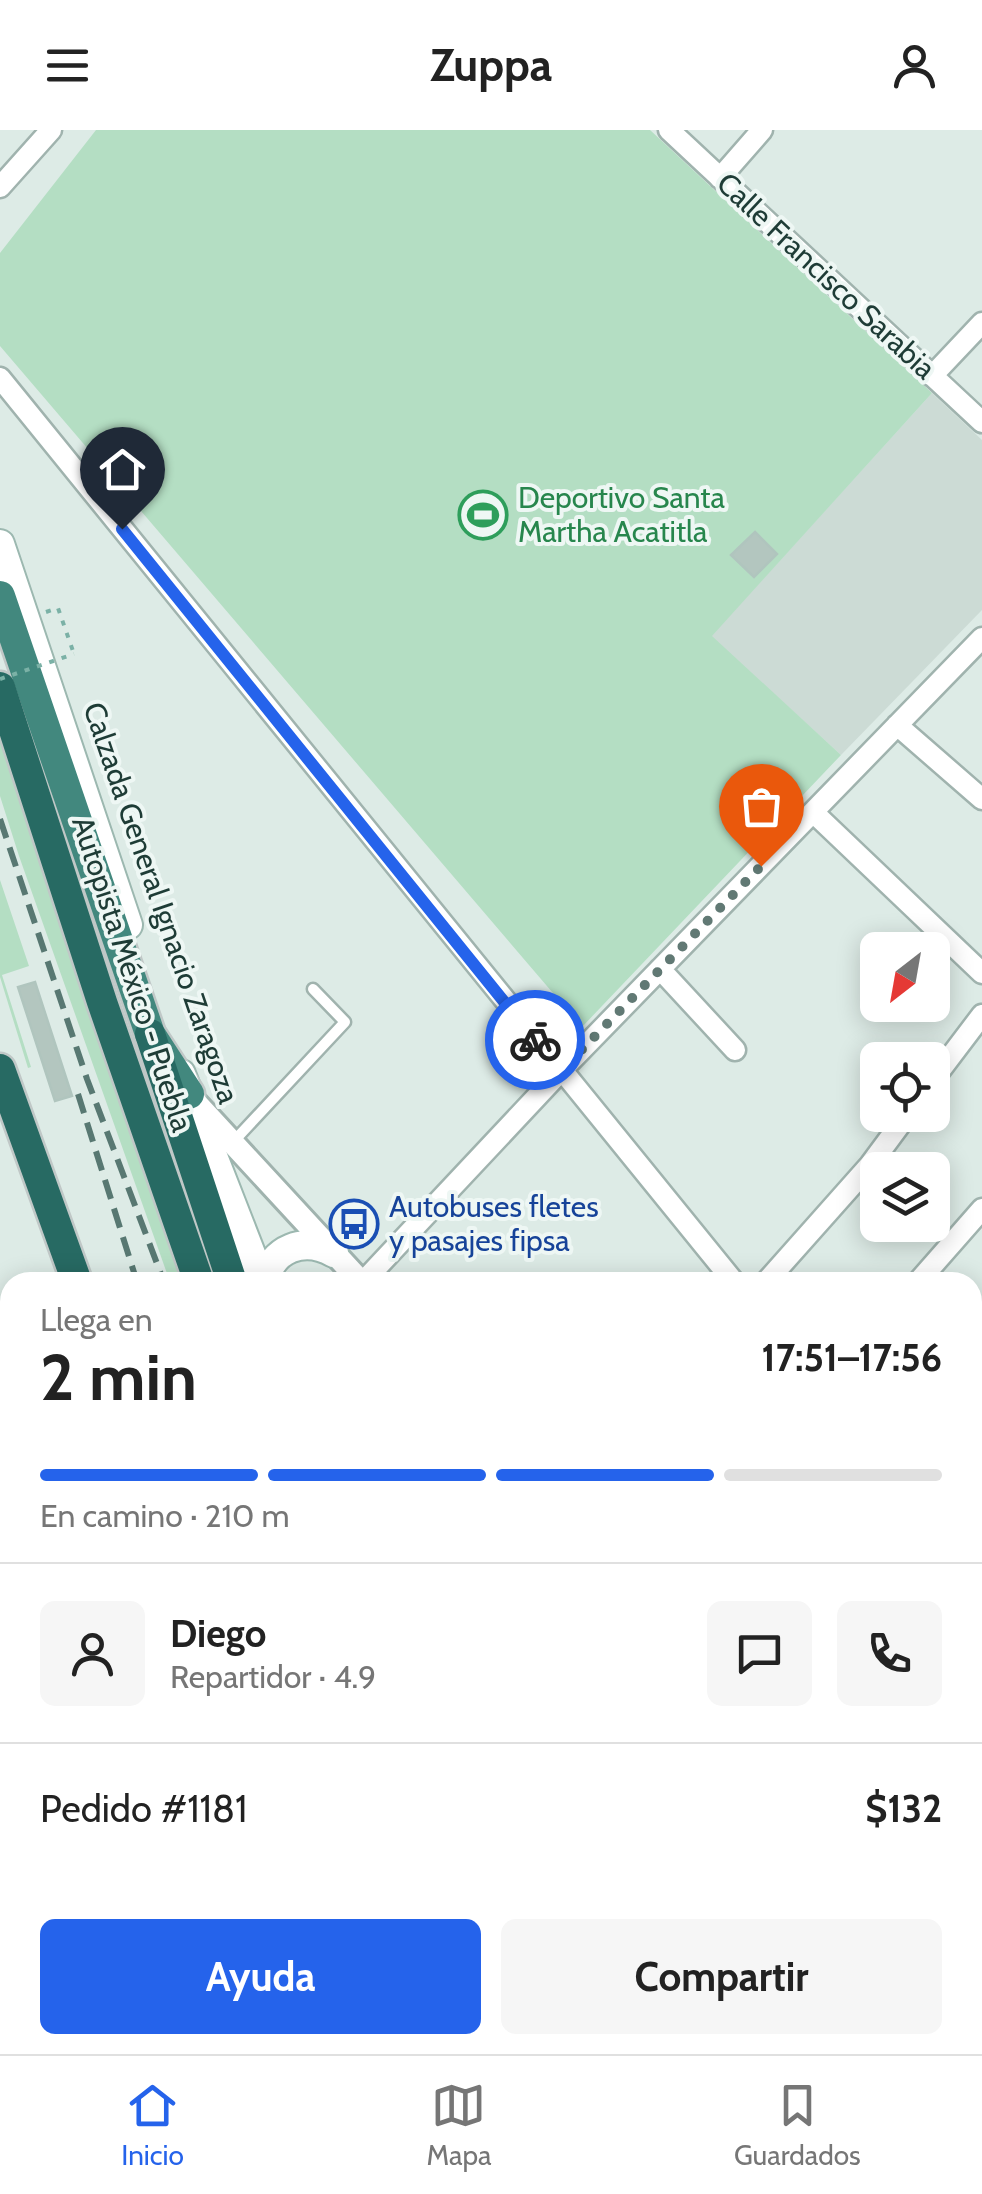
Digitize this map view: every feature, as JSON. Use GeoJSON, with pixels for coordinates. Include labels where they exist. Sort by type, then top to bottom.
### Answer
{"type":"FeatureCollection","features":[{"type":"Feature","properties":{"kind":"highway","name":"Calzada General Ignacio Zaragoza"},"geometry":{"type":"LineString","coordinates":[[0,596],[150,1034],[188,1094]]}},
{"type":"Feature","properties":{"kind":"highway","name":"Autopista México - Puebla"},"geometry":{"type":"LineString","coordinates":[[0,687],[102,1002],[196,1272]]}},
{"type":"Feature","properties":{"kind":"highway"},"geometry":{"type":"LineString","coordinates":[[150,1034],[229,1272]]}},
{"type":"Feature","properties":{"kind":"highway"},"geometry":{"type":"LineString","coordinates":[[0,1069],[73,1272]]}},
{"type":"Feature","properties":{"kind":"main road","name":"Calzada General Ignacio Zaragoza"},"geometry":{"type":"LineString","coordinates":[[0,544],[153,1000],[259,1272]]}},
{"type":"Feature","properties":{"kind":"main road"},"geometry":{"type":"LineString","coordinates":[[268,1272],[274,1259],[290,1248],[312,1244],[334,1253]]}},
{"type":"Feature","properties":{"kind":"street"},"geometry":{"type":"LineString","coordinates":[[0,187],[51,130]]}},
{"type":"Feature","properties":{"kind":"street","name":"Calle Francisco Sarabia"},"geometry":{"type":"LineString","coordinates":[[669,130],[982,422]]}},
{"type":"Feature","properties":{"kind":"street"},"geometry":{"type":"LineString","coordinates":[[720,178],[762,130]]}},
{"type":"Feature","properties":{"kind":"street"},"geometry":{"type":"LineString","coordinates":[[932,376],[982,323]]}},
{"type":"Feature","properties":{"kind":"street"},"geometry":{"type":"LineString","coordinates":[[0,378],[726,1272]]}},
{"type":"Feature","properties":{"kind":"street"},"geometry":{"type":"LineString","coordinates":[[371,1272],[982,638]]}},
{"type":"Feature","properties":{"kind":"street"},"geometry":{"type":"LineString","coordinates":[[897,726],[982,799]]}},
{"type":"Feature","properties":{"kind":"street"},"geometry":{"type":"LineString","coordinates":[[814,813],[982,973]]}},
{"type":"Feature","properties":{"kind":"street"},"geometry":{"type":"LineString","coordinates":[[660,969],[735,1050]]}},
{"type":"Feature","properties":{"kind":"street"},"geometry":{"type":"LineString","coordinates":[[950,1057],[982,1015]]}},
{"type":"Feature","properties":{"kind":"street"},"geometry":{"type":"LineString","coordinates":[[188,1094],[352,1272]]}},
{"type":"Feature","properties":{"kind":"street"},"geometry":{"type":"LineString","coordinates":[[775,1272],[895,1132]]}},
{"type":"Feature","properties":{"kind":"street"},"geometry":{"type":"LineString","coordinates":[[927,1272],[982,1209]]}},
{"type":"Feature","properties":{"kind":"lane"},"geometry":{"type":"LineString","coordinates":[[233,1142],[345,1022],[313,989]]}},
{"type":"Feature","properties":{"kind":"path"},"geometry":{"type":"LineString","coordinates":[[0,679],[74,654],[58,608]]}},
{"type":"Feature","properties":{"kind":"shaded area"},"geometry":{"type":"Polygon","coordinates":[[[932,393],[982,440],[982,610],[841,755],[711,636],[932,393]]]}},
{"type":"Feature","properties":{"kind":"green space","name":"Deportivo Santa Martha Acatitla"},"geometry":{"type":"Polygon","coordinates":[[[96,130],[650,130],[932,393],[712,636],[841,755],[582,1027],[0,346],[0,253],[96,130]]]}},
{"type":"Feature","properties":{"kind":"green space"},"geometry":{"type":"Polygon","coordinates":[[[0,740],[179,1272],[166,1272],[0,796],[0,740]]]}},
{"type":"Feature","properties":{"kind":"green space"},"geometry":{"type":"Polygon","coordinates":[[[0,880],[29,966],[2,975],[31,1067],[28,1068],[0,977],[0,880]]]}},
{"type":"Feature","properties":{"kind":"building"},"geometry":{"type":"Polygon","coordinates":[[[755,532],[777,554],[754,577],[731,555],[755,532]]]}},
{"type":"Feature","properties":{"kind":"building"},"geometry":{"type":"Polygon","coordinates":[[[35,982],[72,1096],[55,1101],[18,987],[35,982]]]}},
{"type":"Feature","properties":{"kind":"railway"},"geometry":{"type":"LineString","coordinates":[[0,819],[87,1079],[160,1272]]}},
{"type":"Feature","properties":{"kind":"railway"},"geometry":{"type":"LineString","coordinates":[[78,1094],[134,1272]]}},
{"type":"Feature","properties":{"kind":"way so far"},"geometry":{"type":"LineString","coordinates":[[535,1040],[560,1072],[761,866]]}},
{"type":"Feature","properties":{"kind":"place","name":"Deportivo Santa Martha Acatitla"},"geometry":{"type":"Point","coordinates":[483,515]}},
{"type":"Feature","properties":{"kind":"place","name":"Autobuses fletes y pasajes fipsa"},"geometry":{"type":"Point","coordinates":[354,1224]}},
{"type":"Feature","properties":{"kind":"route"},"geometry":{"type":"LineString","coordinates":[[122,529],[535,1040]]}}]}
